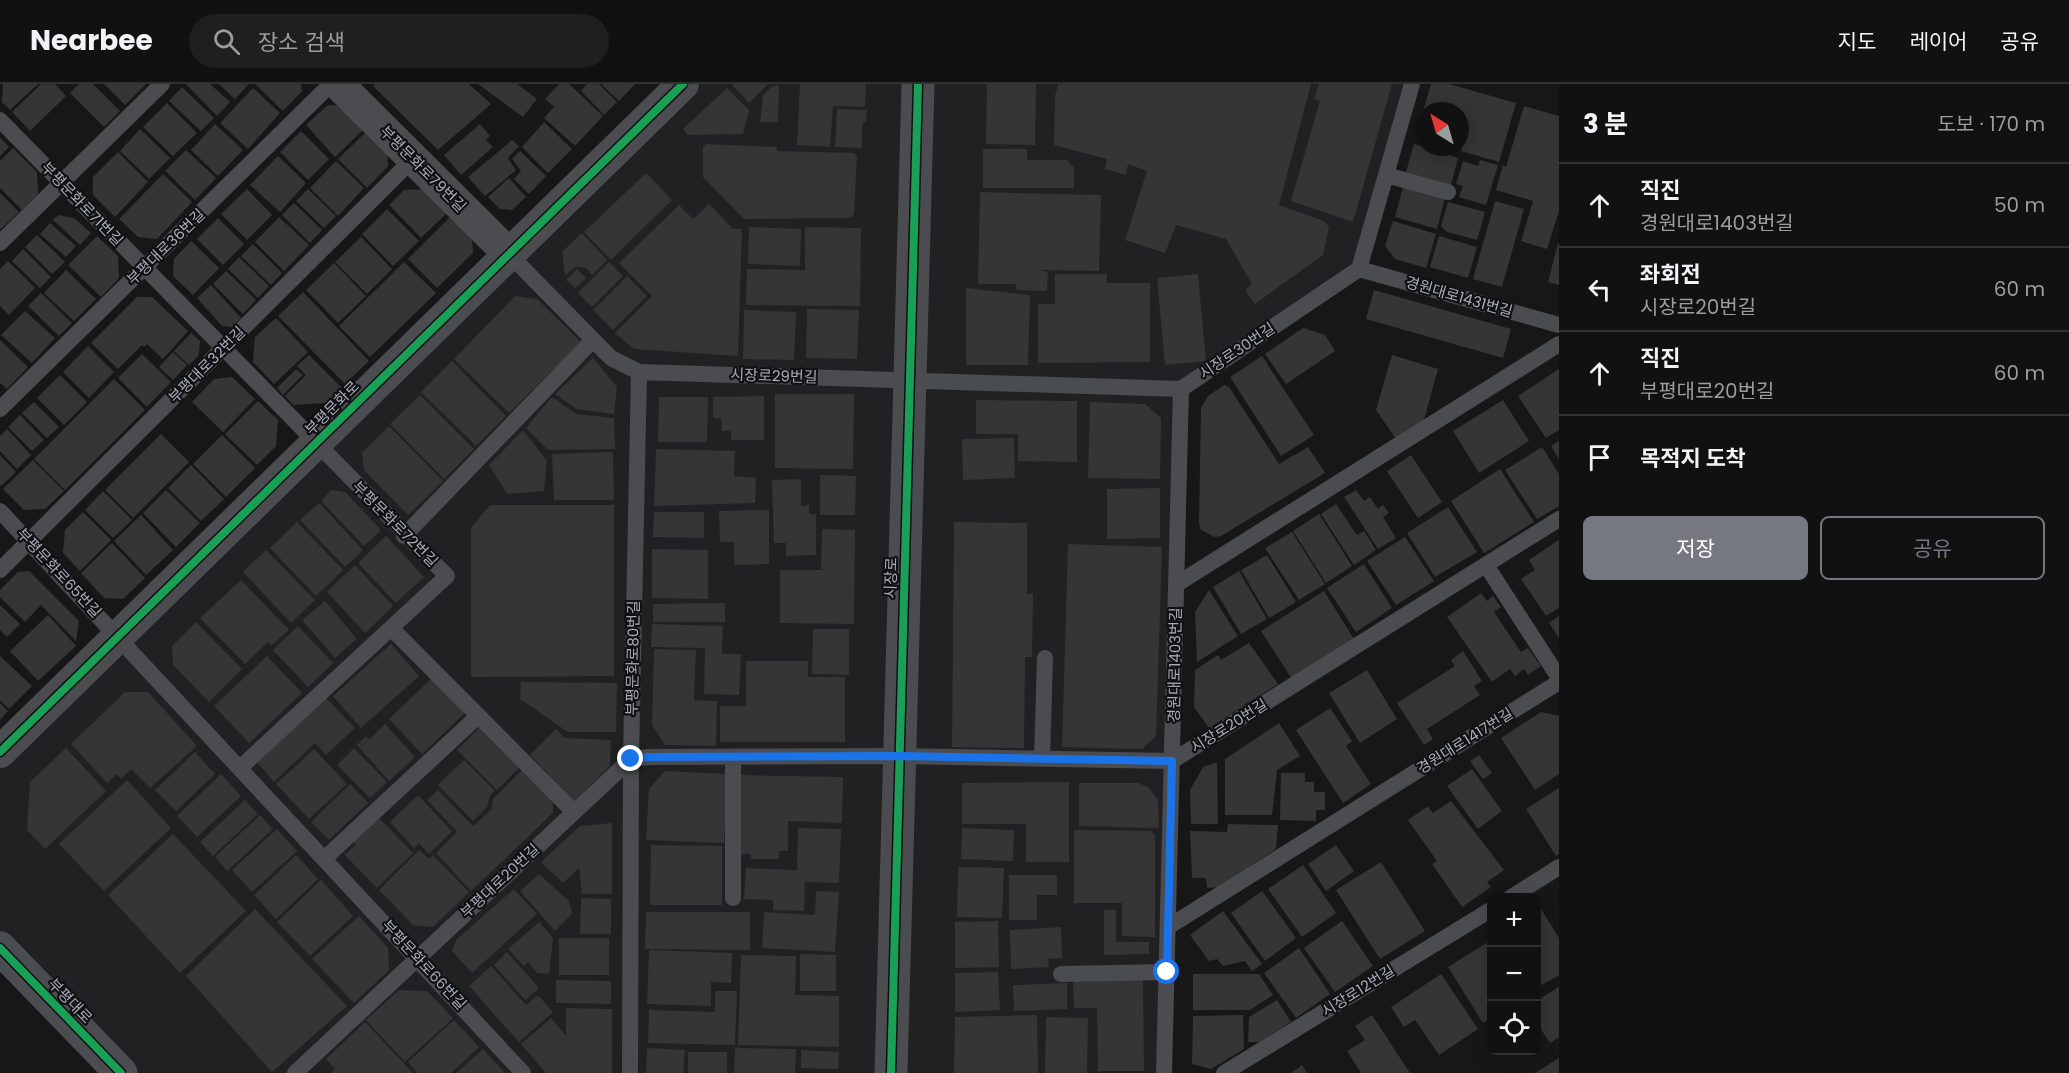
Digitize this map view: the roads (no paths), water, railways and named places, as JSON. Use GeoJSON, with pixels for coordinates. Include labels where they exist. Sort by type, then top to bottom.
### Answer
{"type":"FeatureCollection","features":[{"type":"Feature","properties":{"kind":"street","name":"부평문화로79번길"},"geometry":{"type":"LineString","coordinates":[[338,84],[508,253]]}},
{"type":"Feature","properties":{"kind":"street","name":"부평문화로"},"geometry":{"type":"LineString","coordinates":[[0,752],[683,84]]}},
{"type":"Feature","properties":{"kind":"street","name":"시장로"},"geometry":{"type":"LineString","coordinates":[[891,1073],[918,84]]}},
{"type":"Feature","properties":{"kind":"street","name":"부평대로"},"geometry":{"type":"LineString","coordinates":[[0,948],[121,1073]]}},
{"type":"Feature","properties":{"kind":"lane"},"geometry":{"type":"LineString","coordinates":[[0,243],[162,84]]}},
{"type":"Feature","properties":{"kind":"lane","name":"부평대로36번길"},"geometry":{"type":"LineString","coordinates":[[0,409],[331,84]]}},
{"type":"Feature","properties":{"kind":"lane"},"geometry":{"type":"LineString","coordinates":[[1359,269],[1412,84]]}},
{"type":"Feature","properties":{"kind":"lane","name":"부평문화로71번길"},"geometry":{"type":"LineString","coordinates":[[0,120],[315,443]]}},
{"type":"Feature","properties":{"kind":"lane","name":"부평대로32번길"},"geometry":{"type":"LineString","coordinates":[[0,570],[414,159]]}},
{"type":"Feature","properties":{"kind":"lane"},"geometry":{"type":"LineString","coordinates":[[1386,175],[1448,192]]}},
{"type":"Feature","properties":{"kind":"lane"},"geometry":{"type":"LineString","coordinates":[[508,253],[611,358],[639,372]]}},
{"type":"Feature","properties":{"kind":"lane","name":"경원대로1431번길"},"geometry":{"type":"LineString","coordinates":[[1359,269],[1559,325]]}},
{"type":"Feature","properties":{"kind":"lane","name":"시장로30번길"},"geometry":{"type":"LineString","coordinates":[[1181,389],[1359,269]]}},
{"type":"Feature","properties":{"kind":"lane"},"geometry":{"type":"LineString","coordinates":[[404,536],[593,340]]}},
{"type":"Feature","properties":{"kind":"lane"},"geometry":{"type":"LineString","coordinates":[[1177,584],[1559,345]]}},
{"type":"Feature","properties":{"kind":"lane","name":"시장로29번길"},"geometry":{"type":"LineString","coordinates":[[639,372],[910,381]]}},
{"type":"Feature","properties":{"kind":"lane","name":"부평문화로80번길"},"geometry":{"type":"LineString","coordinates":[[630,1073],[631,759],[639,372]]}},
{"type":"Feature","properties":{"kind":"lane"},"geometry":{"type":"LineString","coordinates":[[910,381],[1181,389]]}},
{"type":"Feature","properties":{"kind":"lane","name":"경원대로1403번길"},"geometry":{"type":"LineString","coordinates":[[1164,1073],[1181,389]]}},
{"type":"Feature","properties":{"kind":"lane","name":"부평문화로72번길"},"geometry":{"type":"LineString","coordinates":[[241,768],[447,576],[404,536],[315,443]]}},
{"type":"Feature","properties":{"kind":"lane","name":"부평문화로65번길"},"geometry":{"type":"LineString","coordinates":[[0,511],[118,636]]}},
{"type":"Feature","properties":{"kind":"lane","name":"시장로20번길"},"geometry":{"type":"LineString","coordinates":[[1172,761],[1559,519]]}},
{"type":"Feature","properties":{"kind":"lane","name":"경원대로1417번길"},"geometry":{"type":"LineString","coordinates":[[1168,927],[1559,680],[1486,565]]}},
{"type":"Feature","properties":{"kind":"lane"},"geometry":{"type":"LineString","coordinates":[[391,628],[574,812]]}},
{"type":"Feature","properties":{"kind":"lane","name":"부평문화로66번길"},"geometry":{"type":"LineString","coordinates":[[118,636],[523,1073]]}},
{"type":"Feature","properties":{"kind":"lane"},"geometry":{"type":"LineString","coordinates":[[1042,759],[1046,658]]}},
{"type":"Feature","properties":{"kind":"lane"},"geometry":{"type":"LineString","coordinates":[[325,858],[478,716]]}},
{"type":"Feature","properties":{"kind":"lane"},"geometry":{"type":"LineString","coordinates":[[631,759],[648,757],[900,756],[1172,761]]}},
{"type":"Feature","properties":{"kind":"lane"},"geometry":{"type":"LineString","coordinates":[[733,757],[733,898]]}},
{"type":"Feature","properties":{"kind":"lane","name":"부평대로20번길"},"geometry":{"type":"LineString","coordinates":[[295,1073],[631,759]]}},
{"type":"Feature","properties":{"kind":"lane"},"geometry":{"type":"LineString","coordinates":[[1517,893],[1559,867]]}},
{"type":"Feature","properties":{"kind":"lane","name":"시장로12번길"},"geometry":{"type":"LineString","coordinates":[[1224,1073],[1487,911]]}},
{"type":"Feature","properties":{"kind":"lane"},"geometry":{"type":"LineString","coordinates":[[1061,974],[1167,972]]}}]}
